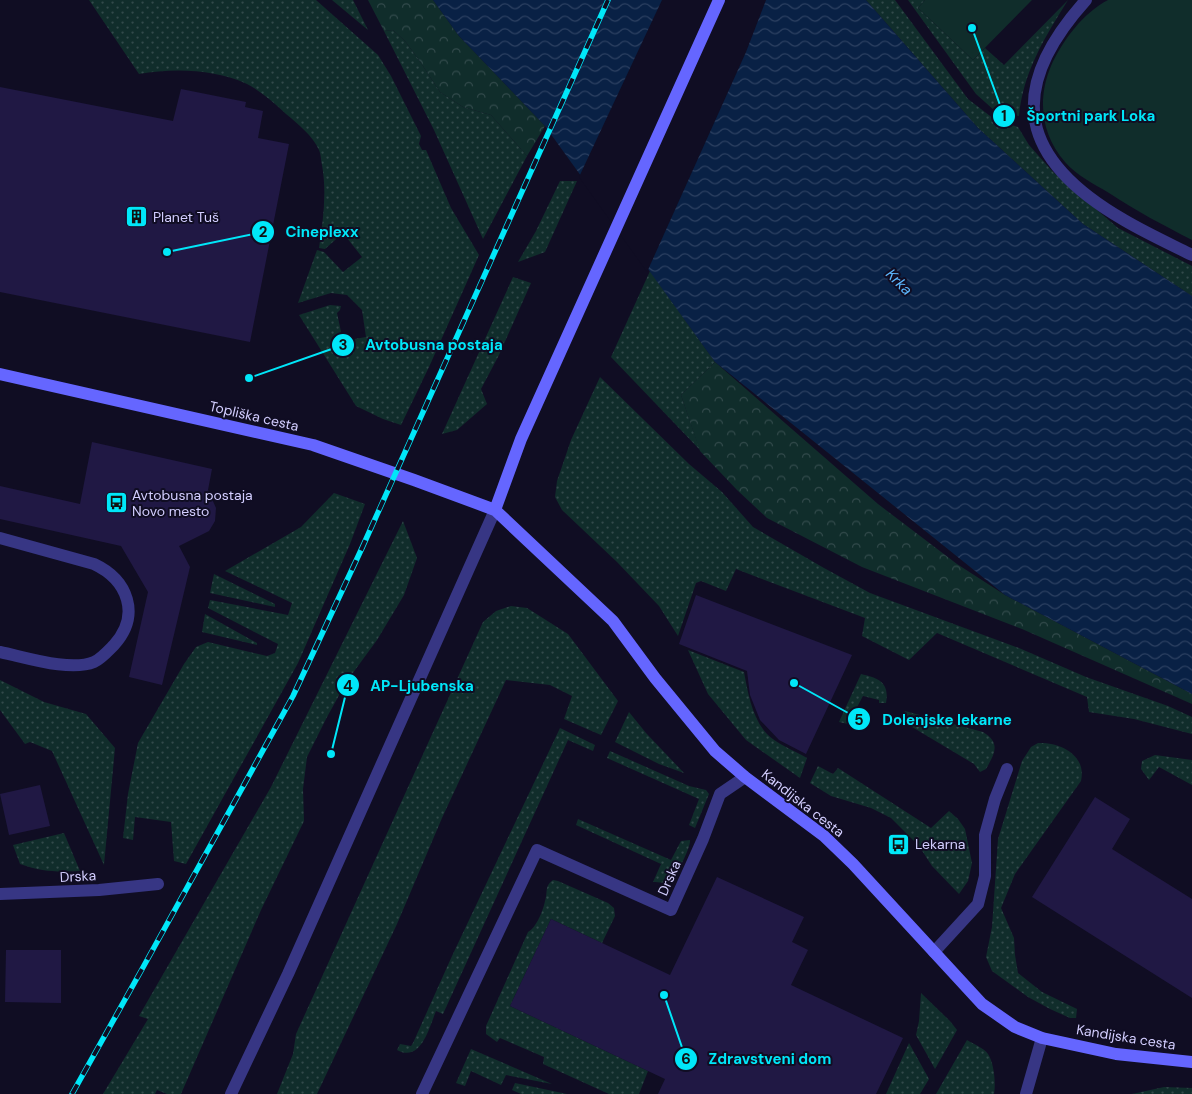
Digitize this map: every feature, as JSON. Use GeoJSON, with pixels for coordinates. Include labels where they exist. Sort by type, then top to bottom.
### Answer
{"type":"FeatureCollection","features":[{"type":"Feature","properties":{"kind":"main road"},"geometry":{"type":"LineString","coordinates":[[495,510],[521,439],[718,0]]}},
{"type":"Feature","properties":{"kind":"main road","name":"Topliška cesta"},"geometry":{"type":"LineString","coordinates":[[0,374],[313,445],[495,510]]}},
{"type":"Feature","properties":{"kind":"main road","name":"Kandijska cesta"},"geometry":{"type":"LineString","coordinates":[[495,510],[613,621],[655,678],[715,751],[744,777],[824,836],[853,864],[982,1004],[1015,1027],[1042,1038],[1116,1054],[1192,1062]]}},
{"type":"Feature","properties":{"kind":"street"},"geometry":{"type":"LineString","coordinates":[[1086,0],[1068,20],[1050,48],[1036,80],[1033,94],[1039,135],[1047,152],[1060,171],[1090,198],[1124,220],[1192,255]]}},
{"type":"Feature","properties":{"kind":"street"},"geometry":{"type":"LineString","coordinates":[[232,1094],[288,974],[495,510]]}},
{"type":"Feature","properties":{"kind":"street"},"geometry":{"type":"LineString","coordinates":[[0,538],[94,564],[106,570],[118,581],[126,596],[129,613],[128,622],[121,637],[95,662],[77,665],[0,652]]}},
{"type":"Feature","properties":{"kind":"street"},"geometry":{"type":"LineString","coordinates":[[934,952],[978,904],[985,876],[985,835],[1006,769]]}},
{"type":"Feature","properties":{"kind":"street","name":"Drska"},"geometry":{"type":"LineString","coordinates":[[422,1094],[537,850],[670,910],[703,839],[720,794],[744,777]]}},
{"type":"Feature","properties":{"kind":"street","name":"Drska"},"geometry":{"type":"LineString","coordinates":[[0,894],[99,890],[158,884]]}},
{"type":"Feature","properties":{"kind":"street"},"geometry":{"type":"LineString","coordinates":[[1026,1094],[1042,1038]]}},
{"type":"Feature","properties":{"kind":"green space"},"geometry":{"type":"Polygon","coordinates":[[[89,0],[316,0],[378,55],[391,76],[421,136],[419,144],[422,150],[426,150],[451,208],[479,255],[401,425],[356,406],[299,315],[330,305],[341,306],[337,313],[343,341],[366,337],[362,310],[347,295],[331,293],[298,303],[317,250],[324,252],[343,272],[362,257],[343,233],[325,249],[319,248],[324,186],[320,153],[313,140],[300,126],[263,94],[247,84],[234,79],[194,71],[166,71],[139,74],[89,0]]]}},
{"type":"Feature","properties":{"kind":"green space"},"geometry":{"type":"Polygon","coordinates":[[[332,0],[353,0],[368,30],[332,0]]]}},
{"type":"Feature","properties":{"kind":"green space"},"geometry":{"type":"Polygon","coordinates":[[[368,0],[433,0],[459,36],[545,126],[527,156],[491,115],[463,107],[440,92],[405,41],[393,30],[384,31],[368,0]]]}},
{"type":"Feature","properties":{"kind":"green space"},"geometry":{"type":"Polygon","coordinates":[[[866,0],[895,0],[968,99],[994,119],[1018,127],[1029,145],[1053,172],[1118,228],[1192,266],[1192,296],[1083,224],[978,128],[866,0]]]}},
{"type":"Feature","properties":{"kind":"green space"},"geometry":{"type":"Polygon","coordinates":[[[908,0],[925,0],[918,8],[973,60],[985,48],[1004,65],[1068,0],[1036,55],[1025,85],[1019,116],[995,111],[976,94],[908,0]]]}},
{"type":"Feature","properties":{"kind":"green space"},"geometry":{"type":"Polygon","coordinates":[[[925,0],[1032,0],[973,60],[918,8],[925,0]]]}},
{"type":"Feature","properties":{"kind":"green space"},"geometry":{"type":"Polygon","coordinates":[[[1108,0],[1192,0],[1192,240],[1139,212],[1074,171],[1057,151],[1046,128],[1043,104],[1044,91],[1051,66],[1061,47],[1075,28],[1090,12],[1108,0]]]}},
{"type":"Feature","properties":{"kind":"green space"},"geometry":{"type":"Polygon","coordinates":[[[393,30],[405,41],[440,92],[463,107],[491,115],[527,156],[483,239],[434,130],[384,31],[393,30]]]}},
{"type":"Feature","properties":{"kind":"green space"},"geometry":{"type":"Polygon","coordinates":[[[560,181],[577,181],[545,252],[518,262],[536,231],[560,181]]]}},
{"type":"Feature","properties":{"kind":"green space"},"geometry":{"type":"Polygon","coordinates":[[[650,271],[715,362],[681,395],[700,450],[611,357],[650,271]]]}},
{"type":"Feature","properties":{"kind":"green space"},"geometry":{"type":"Polygon","coordinates":[[[513,277],[531,283],[499,355],[481,389],[487,404],[457,430],[442,434],[513,277]]]}},
{"type":"Feature","properties":{"kind":"green space"},"geometry":{"type":"Polygon","coordinates":[[[715,362],[878,504],[957,564],[1005,595],[1192,694],[1192,704],[1022,629],[862,567],[767,518],[700,451],[681,395],[715,362]]]}},
{"type":"Feature","properties":{"kind":"green space"},"geometry":{"type":"Polygon","coordinates":[[[600,377],[689,464],[722,492],[753,527],[870,593],[1019,648],[1086,677],[1168,706],[1192,717],[1192,734],[1134,719],[1089,712],[1087,697],[937,633],[909,660],[862,636],[865,618],[736,569],[726,591],[701,581],[696,583],[678,636],[659,606],[617,562],[562,510],[555,497],[557,481],[571,440],[600,377]]]}},
{"type":"Feature","properties":{"kind":"green space"},"geometry":{"type":"Polygon","coordinates":[[[334,493],[365,504],[350,544],[298,663],[186,864],[174,861],[171,822],[135,817],[133,840],[123,838],[128,794],[138,743],[196,647],[208,642],[267,656],[275,653],[278,644],[208,608],[210,600],[288,615],[292,603],[225,571],[301,527],[334,493]]]}},
{"type":"Feature","properties":{"kind":"green space"},"geometry":{"type":"Polygon","coordinates":[[[403,521],[417,558],[404,595],[377,640],[347,681],[307,757],[303,789],[304,821],[261,910],[181,1094],[167,1094],[157,1090],[155,1094],[103,1094],[148,1019],[139,1016],[271,787],[403,521]]]}},
{"type":"Feature","properties":{"kind":"green space"},"geometry":{"type":"Polygon","coordinates":[[[214,574],[275,604],[275,607],[210,593],[214,574]]]}},
{"type":"Feature","properties":{"kind":"green space"},"geometry":{"type":"Polygon","coordinates":[[[511,606],[527,608],[568,634],[618,701],[601,735],[564,719],[572,696],[550,685],[506,680],[442,818],[397,924],[317,1094],[277,1094],[293,1054],[296,1034],[483,622],[496,611],[511,606]]]}},
{"type":"Feature","properties":{"kind":"green space"},"geometry":{"type":"Polygon","coordinates":[[[205,614],[257,643],[257,645],[202,632],[205,614]]]}},
{"type":"Feature","properties":{"kind":"green space"},"geometry":{"type":"Polygon","coordinates":[[[688,650],[744,672],[751,705],[762,728],[775,741],[807,758],[800,778],[746,740],[708,694],[688,650]]]}},
{"type":"Feature","properties":{"kind":"green space"},"geometry":{"type":"Polygon","coordinates":[[[861,674],[873,677],[881,682],[886,690],[886,703],[879,703],[879,700],[863,696],[848,724],[839,722],[861,674]]]}},
{"type":"Feature","properties":{"kind":"green space"},"geometry":{"type":"Polygon","coordinates":[[[0,680],[44,702],[86,714],[115,748],[104,865],[52,751],[30,742],[25,744],[0,710],[0,680]]]}},
{"type":"Feature","properties":{"kind":"green space"},"geometry":{"type":"Polygon","coordinates":[[[905,711],[983,732],[989,736],[995,749],[986,769],[980,772],[974,764],[902,721],[905,711]]]}},
{"type":"Feature","properties":{"kind":"green space"},"geometry":{"type":"Polygon","coordinates":[[[629,712],[684,773],[659,764],[615,742],[629,712]]]}},
{"type":"Feature","properties":{"kind":"green space"},"geometry":{"type":"Polygon","coordinates":[[[560,728],[595,745],[593,751],[568,740],[443,1014],[436,1011],[427,1034],[418,1048],[412,1052],[405,1053],[397,1050],[400,1044],[411,1046],[413,1043],[560,728]]]}},
{"type":"Feature","properties":{"kind":"green space"},"geometry":{"type":"Polygon","coordinates":[[[1038,743],[1055,745],[1076,757],[1082,772],[1081,781],[1015,874],[1001,908],[1014,938],[1018,973],[1042,992],[1077,1009],[1076,1018],[1070,1018],[1028,997],[992,971],[986,957],[992,927],[998,839],[1022,761],[1031,747],[1038,743]]]}},
{"type":"Feature","properties":{"kind":"green space"},"geometry":{"type":"Polygon","coordinates":[[[610,751],[689,786],[706,790],[709,794],[695,828],[689,825],[699,799],[607,758],[610,751]]]}},
{"type":"Feature","properties":{"kind":"green space"},"geometry":{"type":"Polygon","coordinates":[[[1155,755],[1192,760],[1192,785],[1159,767],[1149,780],[1141,769],[1142,761],[1155,755]]]}},
{"type":"Feature","properties":{"kind":"green space"},"geometry":{"type":"Polygon","coordinates":[[[818,766],[833,774],[838,768],[931,828],[949,811],[958,819],[965,829],[972,863],[968,881],[959,894],[932,866],[919,846],[891,818],[871,808],[831,796],[810,783],[818,766]]]}},
{"type":"Feature","properties":{"kind":"green space"},"geometry":{"type":"Polygon","coordinates":[[[578,819],[671,860],[681,841],[690,840],[690,844],[683,862],[673,878],[666,882],[653,882],[661,864],[576,825],[578,819]]]}},
{"type":"Feature","properties":{"kind":"green space"},"geometry":{"type":"Polygon","coordinates":[[[64,833],[80,871],[50,871],[20,864],[13,845],[64,833]]]}},
{"type":"Feature","properties":{"kind":"green space"},"geometry":{"type":"Polygon","coordinates":[[[553,880],[608,903],[614,908],[615,916],[602,943],[551,919],[510,1006],[648,1071],[639,1094],[609,1094],[543,1064],[544,1057],[500,1038],[497,1042],[486,1034],[486,1026],[528,932],[539,919],[546,898],[547,887],[553,880]]]}},
{"type":"Feature","properties":{"kind":"green space"},"geometry":{"type":"Polygon","coordinates":[[[921,993],[957,1030],[935,1069],[916,1035],[921,993]]]}},
{"type":"Feature","properties":{"kind":"green space"},"geometry":{"type":"Polygon","coordinates":[[[967,1040],[984,1050],[992,1062],[995,1084],[994,1094],[936,1094],[967,1040]]]}},
{"type":"Feature","properties":{"kind":"green space"},"geometry":{"type":"Polygon","coordinates":[[[909,1043],[929,1079],[920,1094],[886,1094],[909,1043]]]}},
{"type":"Feature","properties":{"kind":"green space"},"geometry":{"type":"Polygon","coordinates":[[[471,1049],[552,1084],[506,1075],[501,1085],[471,1071],[465,1086],[456,1083],[471,1049]]]}},
{"type":"Feature","properties":{"kind":"green space"},"geometry":{"type":"Polygon","coordinates":[[[515,1083],[567,1094],[521,1094],[512,1090],[515,1083]]]}},
{"type":"Feature","properties":{"kind":"green space"},"geometry":{"type":"Polygon","coordinates":[[[1164,1087],[1192,1088],[1192,1094],[1132,1094],[1164,1087]]]}},
{"type":"Feature","properties":{"kind":"water","name":"Krka"},"geometry":{"type":"Polygon","coordinates":[[[433,0],[866,0],[978,128],[1083,224],[1192,296],[1192,694],[1005,595],[715,362],[545,126],[459,36],[433,0]]]}},
{"type":"Feature","properties":{"kind":"pier"},"geometry":{"type":"Polygon","coordinates":[[[662,0],[766,0],[746,52],[647,272],[579,177],[662,0]]]}},
{"type":"Feature","properties":{"kind":"building","name":"Planet Tuš"},"geometry":{"type":"Polygon","coordinates":[[[0,87],[173,121],[181,89],[246,102],[245,107],[263,111],[258,138],[289,144],[250,342],[0,292],[0,87]]]}},
{"type":"Feature","properties":{"kind":"building"},"geometry":{"type":"Polygon","coordinates":[[[92,442],[212,469],[208,490],[216,508],[215,521],[209,531],[179,546],[190,567],[162,685],[129,677],[148,592],[121,546],[0,519],[0,486],[80,504],[92,442]]]}},
{"type":"Feature","properties":{"kind":"building"},"geometry":{"type":"Polygon","coordinates":[[[696,595],[852,655],[806,754],[779,740],[760,720],[750,695],[747,671],[679,644],[696,595]]]}},
{"type":"Feature","properties":{"kind":"building"},"geometry":{"type":"Polygon","coordinates":[[[40,785],[50,826],[9,835],[0,794],[40,785]]]}},
{"type":"Feature","properties":{"kind":"building"},"geometry":{"type":"Polygon","coordinates":[[[1095,797],[1130,819],[1112,849],[1192,899],[1192,998],[1032,897],[1095,797]]]}},
{"type":"Feature","properties":{"kind":"building"},"geometry":{"type":"Polygon","coordinates":[[[717,877],[804,917],[792,942],[808,950],[791,985],[903,1038],[876,1094],[658,1094],[665,1079],[510,1006],[551,919],[670,975],[717,877]]]}},
{"type":"Feature","properties":{"kind":"building"},"geometry":{"type":"Polygon","coordinates":[[[6,950],[61,950],[61,1003],[5,1002],[6,950]]]}},
{"type":"Feature","properties":{"kind":"railway"},"geometry":{"type":"LineString","coordinates":[[72,1094],[293,696],[362,548],[608,0]]}},
{"type":"Feature","properties":{"kind":"place","name":"Športni park Loka"},"geometry":{"type":"Point","coordinates":[972,28]}},
{"type":"Feature","properties":{"kind":"place","name":"Planet Tuš"},"geometry":{"type":"Point","coordinates":[137,217]}},
{"type":"Feature","properties":{"kind":"place","name":"Cineplexx"},"geometry":{"type":"Point","coordinates":[167,252]}},
{"type":"Feature","properties":{"kind":"place","name":"Avtobusna postaja"},"geometry":{"type":"Point","coordinates":[249,378]}},
{"type":"Feature","properties":{"kind":"place","name":"Avtobusna postaja Novo mesto"},"geometry":{"type":"Point","coordinates":[116,503]}},
{"type":"Feature","properties":{"kind":"place","name":"Dolenjske lekarne"},"geometry":{"type":"Point","coordinates":[794,683]}},
{"type":"Feature","properties":{"kind":"place","name":"AP-Ljubenska"},"geometry":{"type":"Point","coordinates":[331,754]}},
{"type":"Feature","properties":{"kind":"place","name":"Lekarna"},"geometry":{"type":"Point","coordinates":[899,844]}},
{"type":"Feature","properties":{"kind":"place","name":"Zdravstveni dom"},"geometry":{"type":"Point","coordinates":[664,995]}}]}
